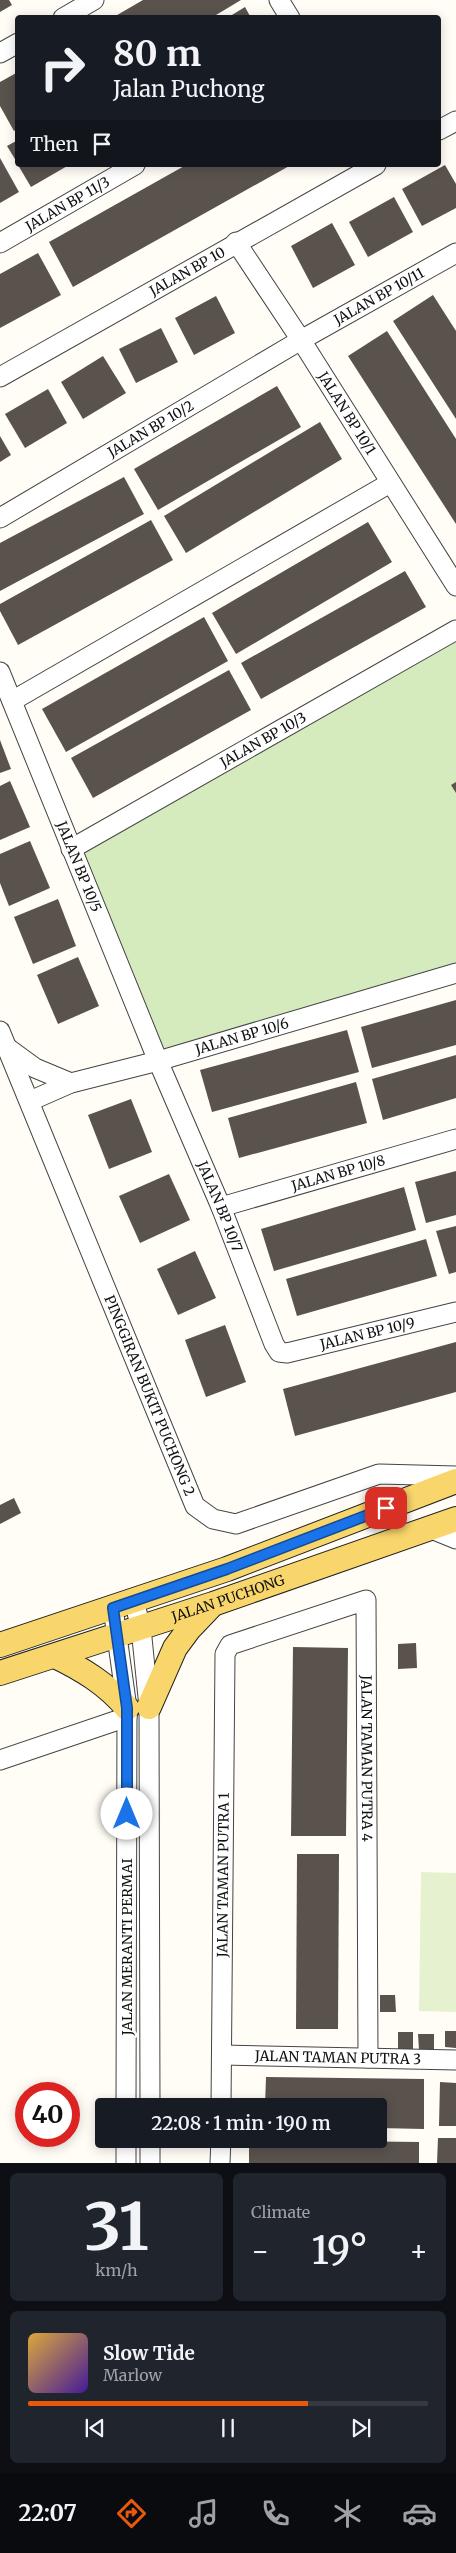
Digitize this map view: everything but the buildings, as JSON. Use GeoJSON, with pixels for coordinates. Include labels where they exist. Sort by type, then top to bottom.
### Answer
{"type":"FeatureCollection","features":[{"type":"Feature","properties":{"kind":"main road","name":"JALAN PUCHONG"},"geometry":{"type":"LineString","coordinates":[[0,1644],[227,1569],[456,1481]]}},
{"type":"Feature","properties":{"kind":"main road","name":"JALAN PUCHONG"},"geometry":{"type":"LineString","coordinates":[[0,1673],[213,1604],[456,1519]]}},
{"type":"Feature","properties":{"kind":"main road"},"geometry":{"type":"LineString","coordinates":[[55,1656],[86,1672],[134,1711],[188,1629],[213,1604]]}},
{"type":"Feature","properties":{"kind":"street"},"geometry":{"type":"LineString","coordinates":[[68,15],[94,0]]}},
{"type":"Feature","properties":{"kind":"street"},"geometry":{"type":"LineString","coordinates":[[279,0],[288,15]]}},
{"type":"Feature","properties":{"kind":"street"},"geometry":{"type":"LineString","coordinates":[[0,53],[15,45]]}},
{"type":"Feature","properties":{"kind":"street"},"geometry":{"type":"LineString","coordinates":[[441,129],[456,121]]}},
{"type":"Feature","properties":{"kind":"street","name":"JALAN BP 11/3"},"geometry":{"type":"LineString","coordinates":[[0,243],[132,167]]}},
{"type":"Feature","properties":{"kind":"street","name":"JALAN BP 10"},"geometry":{"type":"LineString","coordinates":[[0,377],[236,242],[372,167]]}},
{"type":"Feature","properties":{"kind":"street","name":"JALAN BP 10/1"},"geometry":{"type":"LineString","coordinates":[[236,242],[301,340],[456,586]]}},
{"type":"Feature","properties":{"kind":"street","name":"JALAN BP 10/11"},"geometry":{"type":"LineString","coordinates":[[301,340],[453,261]]}},
{"type":"Feature","properties":{"kind":"street","name":"JALAN BP 10/2"},"geometry":{"type":"LineString","coordinates":[[0,518],[301,340]]}},
{"type":"Feature","properties":{"kind":"street"},"geometry":{"type":"LineString","coordinates":[[12,701],[390,483]]}},
{"type":"Feature","properties":{"kind":"street","name":"JALAN BP 10/3"},"geometry":{"type":"LineString","coordinates":[[71,849],[456,630]]}},
{"type":"Feature","properties":{"kind":"street","name":"JALAN BP 10/5"},"geometry":{"type":"LineString","coordinates":[[0,672],[158,1061]]}},
{"type":"Feature","properties":{"kind":"street","name":"JALAN BP 10/6"},"geometry":{"type":"LineString","coordinates":[[30,1101],[71,1083],[158,1061],[456,973]]}},
{"type":"Feature","properties":{"kind":"street"},"geometry":{"type":"LineString","coordinates":[[3,1039],[35,1068],[71,1083]]}},
{"type":"Feature","properties":{"kind":"street","name":"PINGGIRAN BUKIT PUCHONG 2"},"geometry":{"type":"LineString","coordinates":[[3,1039],[195,1506],[213,1519],[236,1524],[346,1484],[380,1474],[456,1476]]}},
{"type":"Feature","properties":{"kind":"street","name":"JALAN BP 10/7"},"geometry":{"type":"LineString","coordinates":[[158,1061],[221,1207],[274,1344],[279,1352]]}},
{"type":"Feature","properties":{"kind":"street","name":"JALAN BP 10/8"},"geometry":{"type":"LineString","coordinates":[[221,1207],[456,1139]]}},
{"type":"Feature","properties":{"kind":"street","name":"JALAN BP 10/9"},"geometry":{"type":"LineString","coordinates":[[279,1352],[287,1353],[456,1312]]}},
{"type":"Feature","properties":{"kind":"street"},"geometry":{"type":"LineString","coordinates":[[429,1528],[456,1539]]}},
{"type":"Feature","properties":{"kind":"street","name":"JALAN TAMAN PUTRA 4"},"geometry":{"type":"LineString","coordinates":[[230,1644],[366,1600],[368,2058]]}},
{"type":"Feature","properties":{"kind":"street"},"geometry":{"type":"LineString","coordinates":[[124,1604],[141,1628],[134,1711],[150,2098]]}},
{"type":"Feature","properties":{"kind":"street","name":"JALAN MERANTI PERMAI"},"geometry":{"type":"LineString","coordinates":[[124,1604],[118,1635],[134,1711],[126,2098]]}},
{"type":"Feature","properties":{"kind":"street","name":"JALAN TAMAN PUTRA 1"},"geometry":{"type":"LineString","coordinates":[[221,2098],[223,1668],[225,1654],[230,1644]]}},
{"type":"Feature","properties":{"kind":"street"},"geometry":{"type":"LineString","coordinates":[[0,1760],[134,1711]]}},
{"type":"Feature","properties":{"kind":"street","name":"JALAN TAMAN PUTRA 3"},"geometry":{"type":"LineString","coordinates":[[222,2055],[456,2060]]}},
{"type":"Feature","properties":{"kind":"street"},"geometry":{"type":"LineString","coordinates":[[126,2148],[126,2163]]}},
{"type":"Feature","properties":{"kind":"street"},"geometry":{"type":"LineString","coordinates":[[150,2148],[150,2163]]}},
{"type":"Feature","properties":{"kind":"street"},"geometry":{"type":"LineString","coordinates":[[220,2163],[221,2148]]}},
{"type":"Feature","properties":{"kind":"green space"},"geometry":{"type":"Polygon","coordinates":[[[456,630],[456,972],[158,1061],[71,849],[456,630]]]}},
{"type":"Feature","properties":{"kind":"green space"},"geometry":{"type":"Polygon","coordinates":[[[421,1872],[456,1873],[456,2012],[419,2011],[421,1872]]]}},
{"type":"Feature","properties":{"kind":"route"},"geometry":{"type":"LineString","coordinates":[[127,1814],[127,1708],[113,1608],[227,1569],[386,1508]]}}]}
